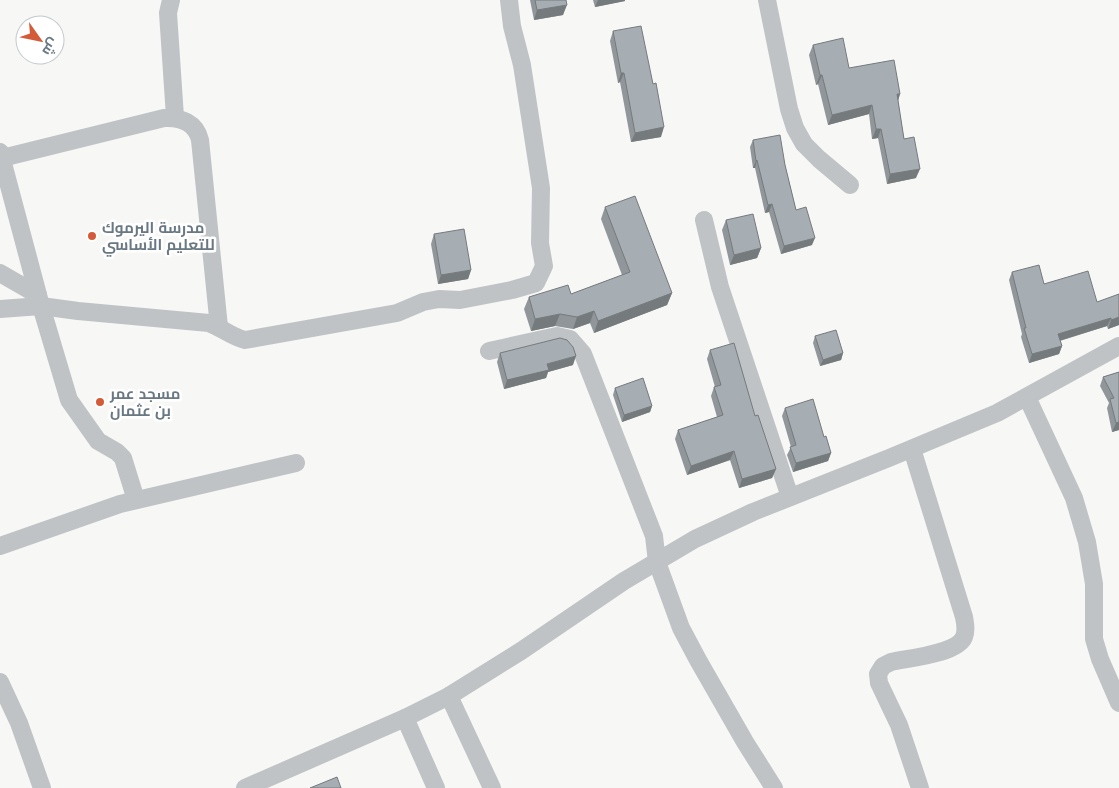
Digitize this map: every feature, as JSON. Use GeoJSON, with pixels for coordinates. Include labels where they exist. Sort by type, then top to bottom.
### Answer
{"type":"FeatureCollection","features":[{"type":"Feature","properties":{"kind":"street"},"geometry":{"type":"LineString","coordinates":[[171,0],[168,13],[175,117]]}},
{"type":"Feature","properties":{"kind":"street"},"geometry":{"type":"LineString","coordinates":[[0,273],[39,300],[78,311],[209,323],[219,327],[228,334],[245,340],[397,312],[423,302],[439,299],[460,300],[512,290],[536,283],[544,266],[540,243],[541,188],[522,65],[512,26],[509,0]]}},
{"type":"Feature","properties":{"kind":"street"},"geometry":{"type":"LineString","coordinates":[[767,0],[789,109],[795,128],[804,144],[850,185]]}},
{"type":"Feature","properties":{"kind":"street"},"geometry":{"type":"LineString","coordinates":[[136,500],[123,458],[98,440],[69,400],[39,300],[1,155],[164,118],[175,117],[194,126],[200,140],[219,327]]}},
{"type":"Feature","properties":{"kind":"street"},"geometry":{"type":"LineString","coordinates":[[704,220],[720,287],[790,497]]}},
{"type":"Feature","properties":{"kind":"street"},"geometry":{"type":"LineString","coordinates":[[0,309],[39,300]]}},
{"type":"Feature","properties":{"kind":"street"},"geometry":{"type":"LineString","coordinates":[[489,352],[557,336],[570,339],[583,354],[654,536],[657,562],[671,604],[698,660],[774,788]]}},
{"type":"Feature","properties":{"kind":"street"},"geometry":{"type":"LineString","coordinates":[[244,788],[405,718],[449,696],[521,651],[624,581],[695,539],[790,497],[997,413],[1119,346]]}},
{"type":"Feature","properties":{"kind":"street"},"geometry":{"type":"LineString","coordinates":[[1027,397],[1074,498],[1087,542],[1094,584],[1094,639],[1100,659],[1119,703]]}},
{"type":"Feature","properties":{"kind":"street"},"geometry":{"type":"LineString","coordinates":[[912,449],[966,628],[964,638],[957,646],[947,650],[891,662],[883,666],[878,674],[879,684],[899,725],[920,788]]}},
{"type":"Feature","properties":{"kind":"street"},"geometry":{"type":"LineString","coordinates":[[0,546],[120,504],[296,463]]}},
{"type":"Feature","properties":{"kind":"street"},"geometry":{"type":"LineString","coordinates":[[0,682],[19,723],[42,788]]}},
{"type":"Feature","properties":{"kind":"street"},"geometry":{"type":"LineString","coordinates":[[449,696],[492,788]]}},
{"type":"Feature","properties":{"kind":"street"},"geometry":{"type":"LineString","coordinates":[[405,718],[436,788]]}},
{"type":"Feature","properties":{"kind":"building"},"geometry":{"type":"Polygon","coordinates":[[[535,0],[566,0],[567,5],[537,10],[535,0]]]}},
{"type":"Feature","properties":{"kind":"building"},"geometry":{"type":"Polygon","coordinates":[[[641,26],[653,84],[656,83],[664,127],[635,133],[624,73],[621,73],[613,31],[641,26]]]}},
{"type":"Feature","properties":{"kind":"building"},"geometry":{"type":"Polygon","coordinates":[[[843,38],[849,68],[894,60],[900,94],[897,94],[904,139],[914,137],[920,169],[890,174],[881,129],[876,129],[872,105],[832,115],[813,45],[843,38]]]}},
{"type":"Feature","properties":{"kind":"building"},"geometry":{"type":"Polygon","coordinates":[[[780,135],[796,210],[806,207],[815,238],[784,246],[772,204],[768,205],[756,161],[753,140],[780,135]]]}},
{"type":"Feature","properties":{"kind":"building"},"geometry":{"type":"Polygon","coordinates":[[[635,196],[672,293],[598,321],[594,311],[577,317],[560,314],[535,319],[529,297],[568,285],[571,294],[630,272],[605,207],[635,196]]]}},
{"type":"Feature","properties":{"kind":"building"},"geometry":{"type":"Polygon","coordinates":[[[753,214],[761,248],[734,255],[726,220],[753,214]]]}},
{"type":"Feature","properties":{"kind":"building"},"geometry":{"type":"Polygon","coordinates":[[[464,229],[471,270],[441,275],[434,234],[464,229]]]}},
{"type":"Feature","properties":{"kind":"building"},"geometry":{"type":"Polygon","coordinates":[[[1039,265],[1044,284],[1088,271],[1097,302],[1119,294],[1119,317],[1058,334],[1062,346],[1032,354],[1024,328],[1026,328],[1012,272],[1039,265]]]}},
{"type":"Feature","properties":{"kind":"building"},"geometry":{"type":"Polygon","coordinates":[[[836,330],[843,353],[823,360],[815,336],[836,330]]]}},
{"type":"Feature","properties":{"kind":"building"},"geometry":{"type":"Polygon","coordinates":[[[560,338],[567,340],[573,347],[576,356],[547,364],[549,370],[507,380],[500,353],[560,338]]]}},
{"type":"Feature","properties":{"kind":"building"},"geometry":{"type":"Polygon","coordinates":[[[734,343],[755,416],[758,415],[776,469],[742,479],[734,451],[691,466],[678,430],[723,415],[714,387],[721,385],[710,350],[734,343]]]}},
{"type":"Feature","properties":{"kind":"building"},"geometry":{"type":"Polygon","coordinates":[[[1119,372],[1119,422],[1116,423],[1110,399],[1114,398],[1103,377],[1119,372]]]}},
{"type":"Feature","properties":{"kind":"building"},"geometry":{"type":"Polygon","coordinates":[[[643,378],[652,406],[624,415],[615,388],[643,378]]]}},
{"type":"Feature","properties":{"kind":"building"},"geometry":{"type":"Polygon","coordinates":[[[813,399],[824,437],[826,436],[831,453],[796,463],[790,447],[796,445],[785,408],[813,399]]]}},
{"type":"Feature","properties":{"kind":"building"},"geometry":{"type":"Polygon","coordinates":[[[337,777],[341,788],[310,788],[337,777]]]}},
{"type":"Feature","properties":{"kind":"place","name":"مدرسة اليرموك للتعليم الأساسي"},"geometry":{"type":"Point","coordinates":[92,236]}},
{"type":"Feature","properties":{"kind":"place","name":"مسجد عمر بن عثمان"},"geometry":{"type":"Point","coordinates":[100,402]}}]}
